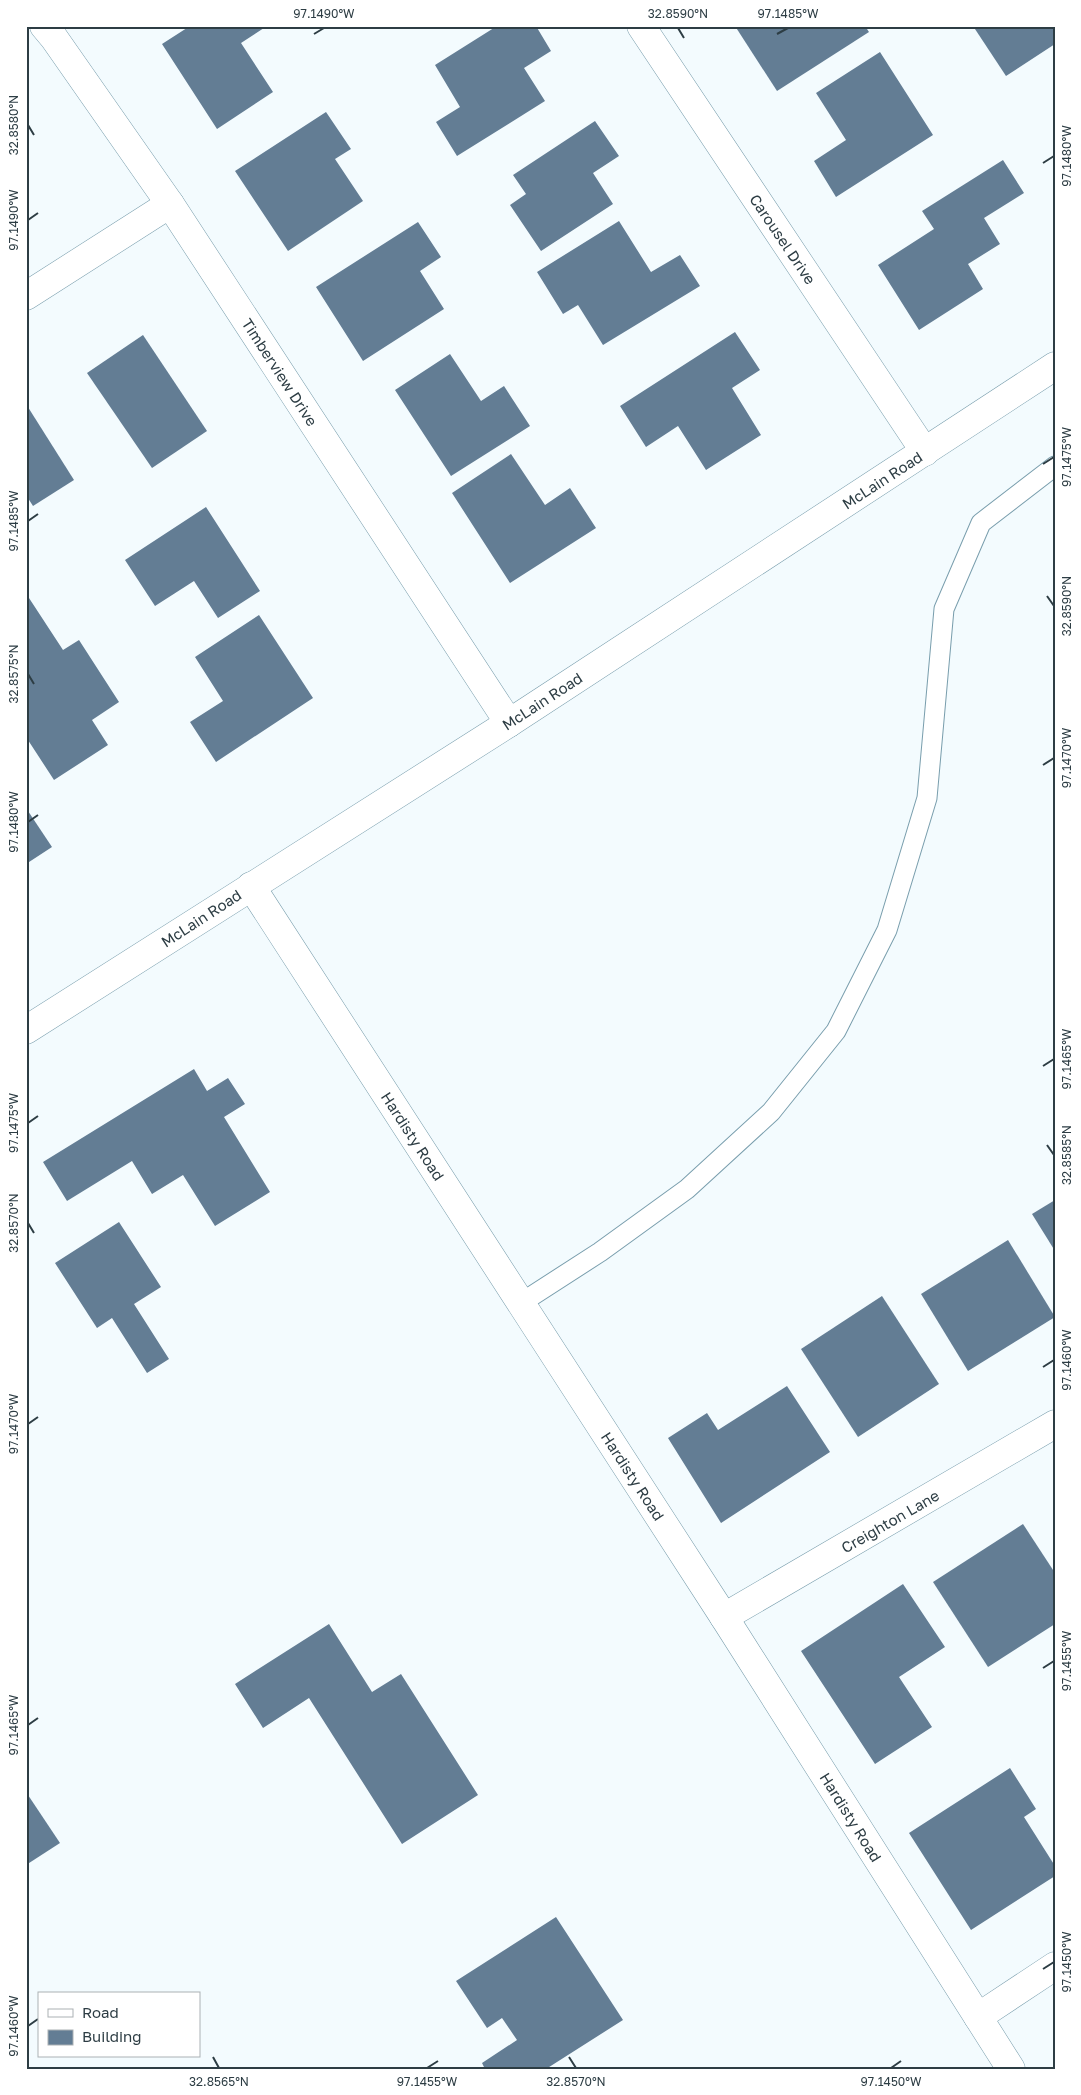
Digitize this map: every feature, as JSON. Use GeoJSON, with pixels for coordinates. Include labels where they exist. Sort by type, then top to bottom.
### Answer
{"type":"FeatureCollection","features":[{"type":"Feature","properties":{"kind":"street","name":"Timberview Drive"},"geometry":{"type":"LineString","coordinates":[[44,26],[170,204],[509,723]]}},
{"type":"Feature","properties":{"kind":"street","name":"Carousel Drive"},"geometry":{"type":"LineString","coordinates":[[641,26],[925,452]]}},
{"type":"Feature","properties":{"kind":"street"},"geometry":{"type":"LineString","coordinates":[[26,296],[170,204]]}},
{"type":"Feature","properties":{"kind":"street","name":"McLain Road"},"geometry":{"type":"LineString","coordinates":[[26,1030],[509,723],[1055,366]]}},
{"type":"Feature","properties":{"kind":"street","name":"Hardisty Road"},"geometry":{"type":"LineString","coordinates":[[251,886],[724,1617],[1011,2069]]}},
{"type":"Feature","properties":{"kind":"street","name":"Creighton Lane"},"geometry":{"type":"LineString","coordinates":[[724,1617],[1055,1424]]}},
{"type":"Feature","properties":{"kind":"street"},"geometry":{"type":"LineString","coordinates":[[978,2017],[1055,1966]]}},
{"type":"Feature","properties":{"kind":"lane"},"geometry":{"type":"LineString","coordinates":[[521,1302],[600,1252],[688,1189],[771,1112],[836,1032],[887,930],[927,798],[944,609],[981,523],[1055,466]]}},
{"type":"Feature","properties":{"kind":"building"},"geometry":{"type":"Polygon","coordinates":[[[190,26],[267,26],[241,43],[273,92],[217,129],[162,44],[190,26]]]}},
{"type":"Feature","properties":{"kind":"building"},"geometry":{"type":"Polygon","coordinates":[[[497,26],[536,26],[551,51],[524,68],[545,101],[457,156],[436,122],[460,107],[435,65],[497,26]]]}},
{"type":"Feature","properties":{"kind":"building"},"geometry":{"type":"Polygon","coordinates":[[[735,26],[865,26],[869,32],[777,91],[735,26]]]}},
{"type":"Feature","properties":{"kind":"building"},"geometry":{"type":"Polygon","coordinates":[[[973,26],[1055,26],[1055,44],[1006,76],[973,26]]]}},
{"type":"Feature","properties":{"kind":"building"},"geometry":{"type":"Polygon","coordinates":[[[880,52],[933,135],[836,197],[814,161],[846,140],[816,93],[880,52]]]}},
{"type":"Feature","properties":{"kind":"building"},"geometry":{"type":"Polygon","coordinates":[[[326,112],[351,149],[335,159],[363,201],[288,251],[235,171],[326,112]]]}},
{"type":"Feature","properties":{"kind":"building"},"geometry":{"type":"Polygon","coordinates":[[[595,121],[619,156],[593,173],[613,204],[541,251],[510,205],[526,194],[513,175],[595,121]]]}},
{"type":"Feature","properties":{"kind":"building"},"geometry":{"type":"Polygon","coordinates":[[[1003,160],[1024,193],[984,218],[1000,244],[968,264],[983,289],[919,330],[878,265],[934,229],[922,211],[1003,160]]]}},
{"type":"Feature","properties":{"kind":"building"},"geometry":{"type":"Polygon","coordinates":[[[619,221],[651,272],[680,255],[700,286],[603,345],[578,305],[563,314],[537,272],[619,221]]]}},
{"type":"Feature","properties":{"kind":"building"},"geometry":{"type":"Polygon","coordinates":[[[418,222],[441,257],[420,271],[444,309],[363,361],[316,287],[418,222]]]}},
{"type":"Feature","properties":{"kind":"building"},"geometry":{"type":"Polygon","coordinates":[[[735,332],[760,370],[732,388],[761,435],[706,470],[678,426],[646,447],[620,406],[735,332]]]}},
{"type":"Feature","properties":{"kind":"building"},"geometry":{"type":"Polygon","coordinates":[[[143,335],[207,431],[152,468],[87,373],[143,335]]]}},
{"type":"Feature","properties":{"kind":"building"},"geometry":{"type":"Polygon","coordinates":[[[450,354],[481,401],[504,386],[530,426],[451,476],[395,390],[450,354]]]}},
{"type":"Feature","properties":{"kind":"building"},"geometry":{"type":"Polygon","coordinates":[[[26,404],[74,480],[33,506],[26,495],[26,404]]]}},
{"type":"Feature","properties":{"kind":"building"},"geometry":{"type":"Polygon","coordinates":[[[511,454],[545,505],[570,488],[596,528],[510,583],[452,493],[511,454]]]}},
{"type":"Feature","properties":{"kind":"building"},"geometry":{"type":"Polygon","coordinates":[[[206,507],[260,591],[218,618],[194,581],[155,606],[125,560],[206,507]]]}},
{"type":"Feature","properties":{"kind":"building"},"geometry":{"type":"Polygon","coordinates":[[[29,598],[63,650],[79,640],[119,702],[92,720],[108,745],[54,780],[26,737],[26,600],[29,598]]]}},
{"type":"Feature","properties":{"kind":"building"},"geometry":{"type":"Polygon","coordinates":[[[259,615],[313,698],[216,762],[190,722],[223,701],[195,657],[259,615]]]}},
{"type":"Feature","properties":{"kind":"building"},"geometry":{"type":"Polygon","coordinates":[[[26,808],[52,847],[26,864],[26,808]]]}},
{"type":"Feature","properties":{"kind":"building"},"geometry":{"type":"Polygon","coordinates":[[[194,1069],[207,1091],[228,1078],[245,1104],[224,1117],[270,1192],[215,1226],[183,1175],[152,1194],[132,1161],[67,1201],[43,1162],[194,1069]]]}},
{"type":"Feature","properties":{"kind":"building"},"geometry":{"type":"Polygon","coordinates":[[[1055,1200],[1055,1251],[1032,1214],[1055,1200]]]}},
{"type":"Feature","properties":{"kind":"building"},"geometry":{"type":"Polygon","coordinates":[[[119,1222],[161,1287],[134,1304],[169,1359],[147,1373],[112,1318],[97,1328],[55,1263],[119,1222]]]}},
{"type":"Feature","properties":{"kind":"building"},"geometry":{"type":"Polygon","coordinates":[[[1008,1240],[1055,1317],[968,1371],[921,1294],[1008,1240]]]}},
{"type":"Feature","properties":{"kind":"building"},"geometry":{"type":"Polygon","coordinates":[[[882,1296],[939,1384],[858,1437],[801,1349],[882,1296]]]}},
{"type":"Feature","properties":{"kind":"building"},"geometry":{"type":"Polygon","coordinates":[[[787,1386],[830,1452],[721,1523],[668,1438],[707,1413],[718,1430],[787,1386]]]}},
{"type":"Feature","properties":{"kind":"building"},"geometry":{"type":"Polygon","coordinates":[[[1023,1524],[1055,1573],[1055,1624],[988,1667],[933,1582],[1023,1524]]]}},
{"type":"Feature","properties":{"kind":"building"},"geometry":{"type":"Polygon","coordinates":[[[903,1584],[945,1647],[899,1677],[932,1727],[875,1764],[801,1651],[903,1584]]]}},
{"type":"Feature","properties":{"kind":"building"},"geometry":{"type":"Polygon","coordinates":[[[329,1624],[372,1692],[401,1674],[478,1795],[402,1844],[309,1698],[263,1728],[235,1684],[329,1624]]]}},
{"type":"Feature","properties":{"kind":"building"},"geometry":{"type":"Polygon","coordinates":[[[1010,1768],[1036,1809],[1024,1817],[1055,1866],[1055,1876],[971,1930],[909,1833],[1010,1768]]]}},
{"type":"Feature","properties":{"kind":"building"},"geometry":{"type":"Polygon","coordinates":[[[26,1792],[60,1843],[26,1865],[26,1792]]]}},
{"type":"Feature","properties":{"kind":"building"},"geometry":{"type":"Polygon","coordinates":[[[556,1917],[623,2020],[546,2069],[485,2069],[482,2063],[517,2040],[502,2018],[487,2028],[456,1981],[556,1917]]]}}]}
